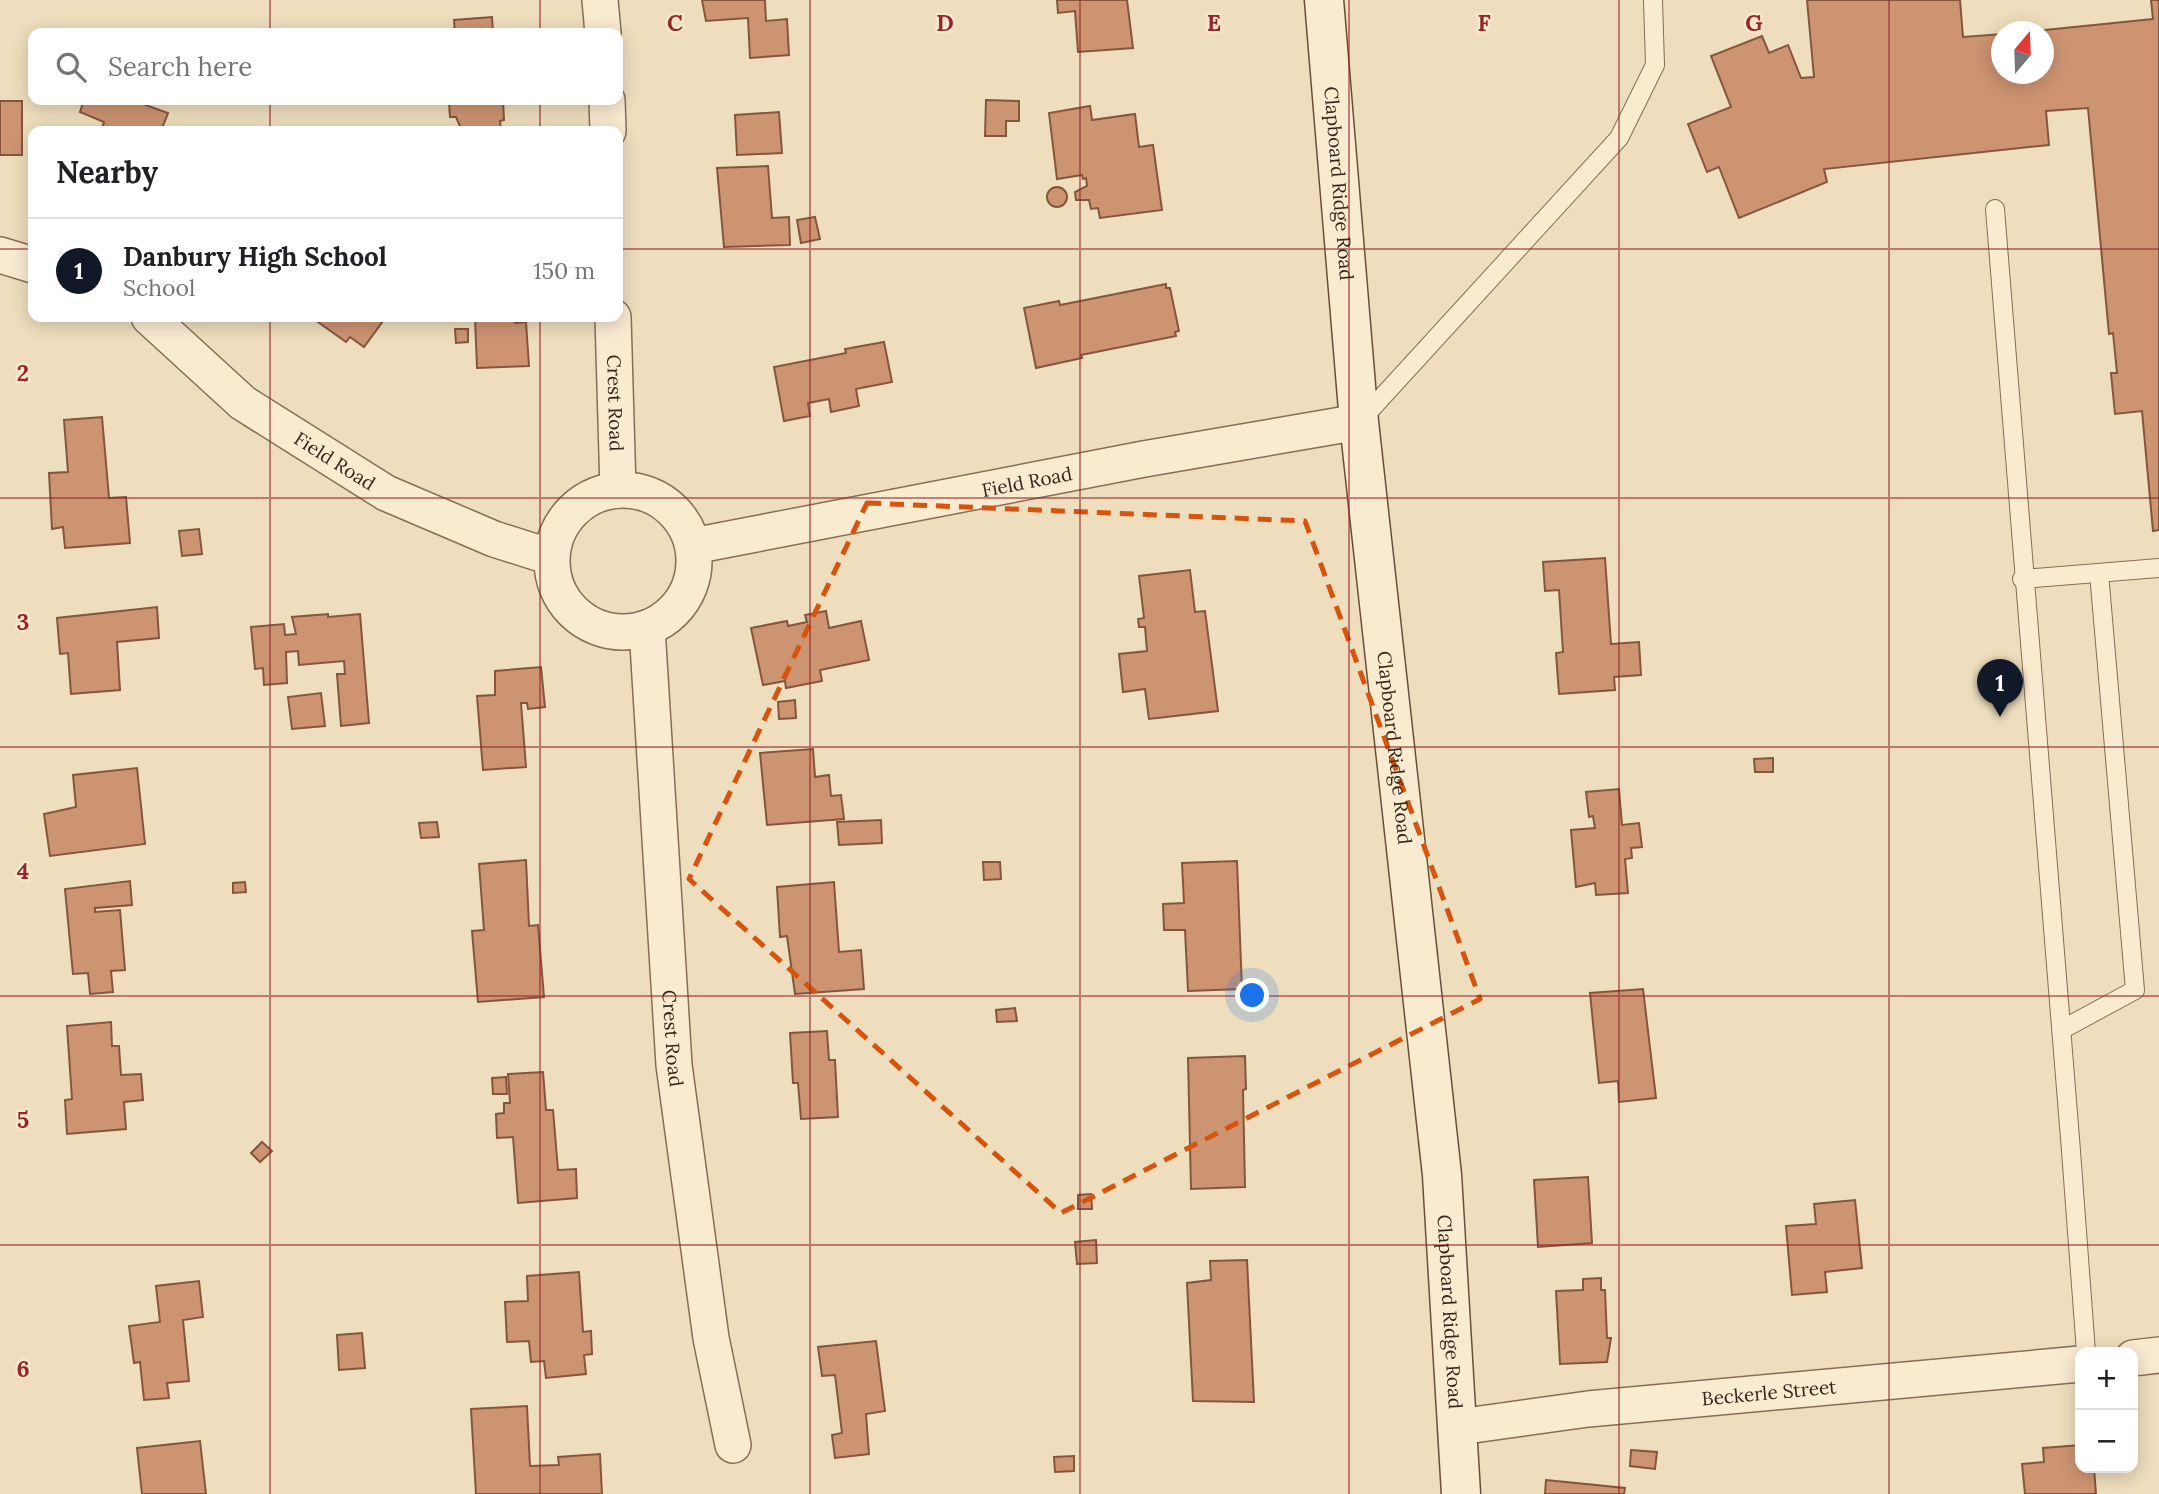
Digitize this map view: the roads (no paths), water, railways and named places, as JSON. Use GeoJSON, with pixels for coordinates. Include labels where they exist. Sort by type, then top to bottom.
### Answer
{"type":"FeatureCollection","features":[{"type":"Feature","properties":{"kind":"main road","name":"Clapboard Ridge Road"},"geometry":{"type":"LineString","coordinates":[[1324,0],[1359,422],[1442,1175],[1461,1494]]}},
{"type":"Feature","properties":{"kind":"street"},"geometry":{"type":"LineString","coordinates":[[600,0],[603,28]]}},
{"type":"Feature","properties":{"kind":"street"},"geometry":{"type":"LineString","coordinates":[[607,105],[608,126]]}},
{"type":"Feature","properties":{"kind":"street"},"geometry":{"type":"LineString","coordinates":[[0,255],[28,263]]}},
{"type":"Feature","properties":{"kind":"street","name":"Field Road"},"geometry":{"type":"LineString","coordinates":[[154,322],[243,403],[386,493],[494,538],[551,557]]}},
{"type":"Feature","properties":{"kind":"street","name":"Crest Road"},"geometry":{"type":"LineString","coordinates":[[613,322],[618,490]]}},
{"type":"Feature","properties":{"kind":"street","name":"Field Road"},"geometry":{"type":"LineString","coordinates":[[693,547],[1144,459],[1359,422]]}},
{"type":"Feature","properties":{"kind":"street"},"geometry":{"type":"LineString","coordinates":[[618,490],[643,493],[666,504],[683,523],[693,547],[694,572],[685,596],[669,615],[647,628],[620,632],[592,625],[570,609],[556,584],[551,557],[558,532],[572,511],[593,496],[618,490]]}},
{"type":"Feature","properties":{"kind":"street","name":"Crest Road"},"geometry":{"type":"LineString","coordinates":[[647,628],[674,1065],[711,1338],[733,1445]]}},
{"type":"Feature","properties":{"kind":"street"},"geometry":{"type":"LineString","coordinates":[[2138,1357],[2159,1355]]}},
{"type":"Feature","properties":{"kind":"street","name":"Beckerle Street"},"geometry":{"type":"LineString","coordinates":[[1459,1427],[1588,1409],[2075,1364]]}},
{"type":"Feature","properties":{"kind":"lane"},"geometry":{"type":"LineString","coordinates":[[1359,422],[1619,138],[1655,65],[1653,0]]}},
{"type":"Feature","properties":{"kind":"lane"},"geometry":{"type":"LineString","coordinates":[[1995,209],[2022,579],[2063,1029],[2086,1347]]}},
{"type":"Feature","properties":{"kind":"lane"},"geometry":{"type":"LineString","coordinates":[[2022,579],[2159,568]]}},
{"type":"Feature","properties":{"kind":"lane"},"geometry":{"type":"LineString","coordinates":[[2063,1029],[2135,990],[2099,573]]}},
{"type":"Feature","properties":{"kind":"place","name":"Danbury High School"},"geometry":{"type":"Point","coordinates":[2000,717]}}]}
